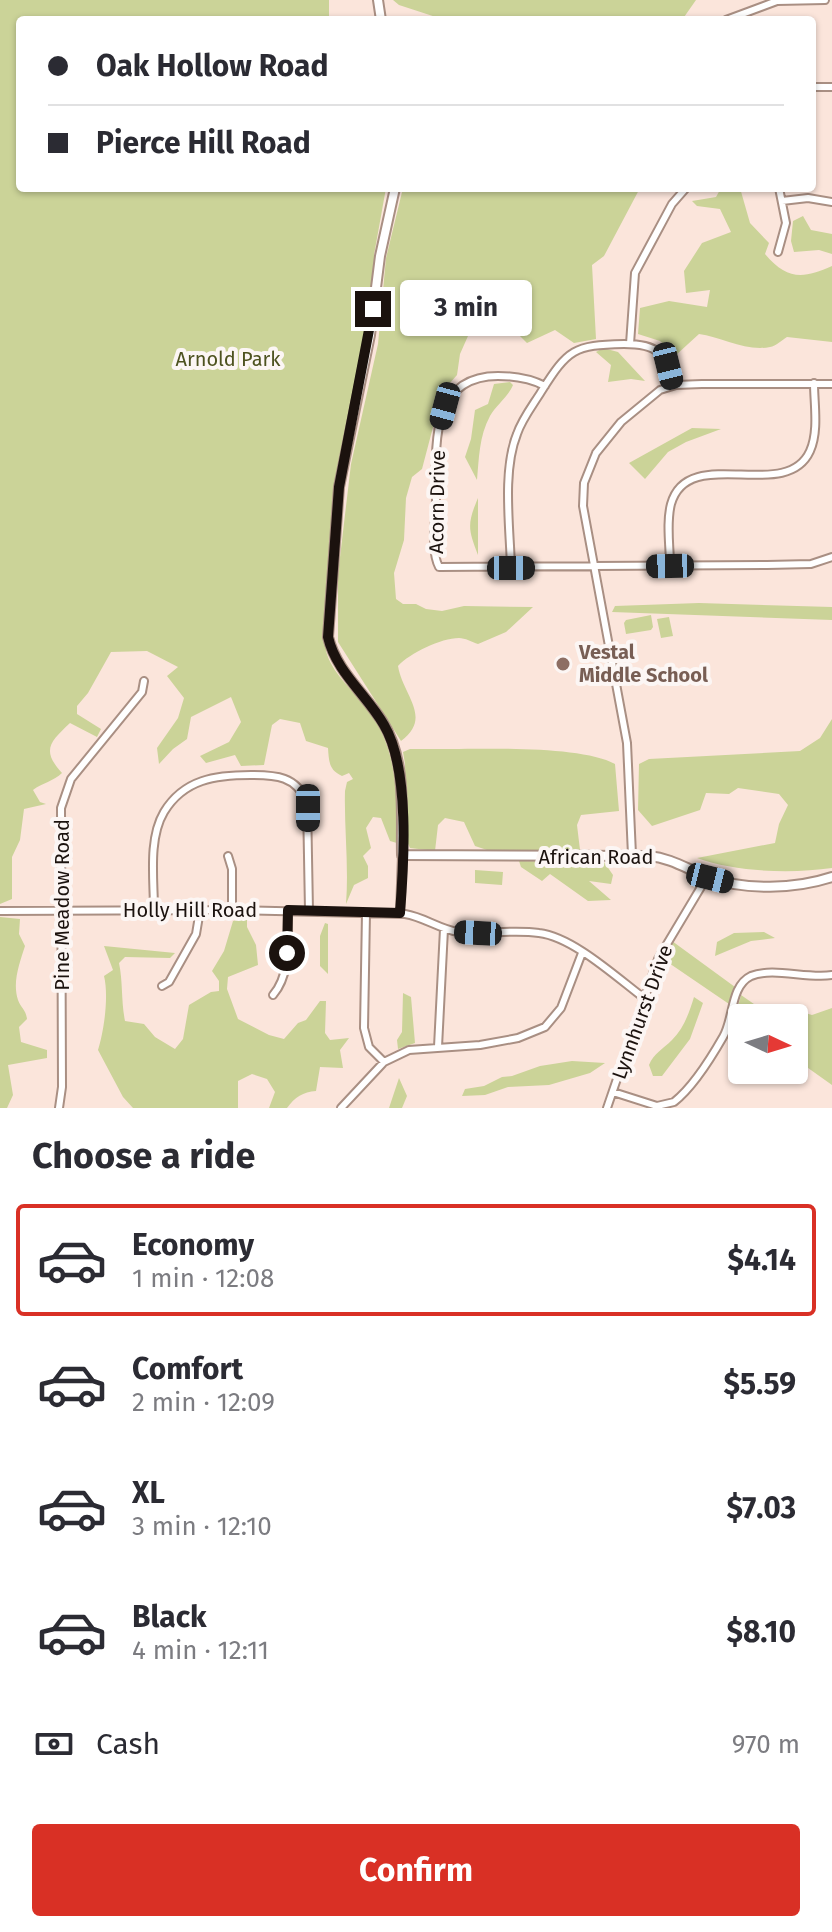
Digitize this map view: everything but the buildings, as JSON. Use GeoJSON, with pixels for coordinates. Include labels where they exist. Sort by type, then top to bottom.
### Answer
{"type":"FeatureCollection","features":[{"type":"Feature","properties":{"kind":"street"},"geometry":{"type":"LineString","coordinates":[[736,16],[777,0],[825,0]]}},
{"type":"Feature","properties":{"kind":"street"},"geometry":{"type":"LineString","coordinates":[[394,192],[380,256],[370,335],[339,487],[328,637],[335,659],[383,722],[396,754],[401,786],[400,913]]}},
{"type":"Feature","properties":{"kind":"street"},"geometry":{"type":"LineString","coordinates":[[630,344],[635,273],[672,204],[682,192]]}},
{"type":"Feature","properties":{"kind":"street"},"geometry":{"type":"LineString","coordinates":[[778,252],[786,223],[780,192]]}},
{"type":"Feature","properties":{"kind":"street"},"geometry":{"type":"LineString","coordinates":[[782,201],[808,198],[832,202]]}},
{"type":"Feature","properties":{"kind":"street"},"geometry":{"type":"LineString","coordinates":[[673,385],[668,366],[658,351],[647,345],[599,344],[574,351],[559,364],[515,437],[510,463],[511,568],[811,564],[832,557]]}},
{"type":"Feature","properties":{"kind":"street","name":"Acorn Drive"},"geometry":{"type":"LineString","coordinates":[[511,568],[441,568],[437,564],[436,460],[440,426],[450,395],[464,382],[482,376],[524,377],[545,386]]}},
{"type":"Feature","properties":{"kind":"street"},"geometry":{"type":"LineString","coordinates":[[670,566],[670,512],[672,501],[681,488],[702,476],[785,473],[805,459],[813,440],[814,383]]}},
{"type":"Feature","properties":{"kind":"street"},"geometry":{"type":"LineString","coordinates":[[632,855],[627,743],[583,506],[584,483],[589,466],[606,438],[621,422],[647,399],[673,385],[832,384]]}},
{"type":"Feature","properties":{"kind":"street","name":"Pine Meadow Road"},"geometry":{"type":"LineString","coordinates":[[59,1108],[62,1087],[61,808],[71,779],[142,692],[144,681]]}},
{"type":"Feature","properties":{"kind":"street"},"geometry":{"type":"LineString","coordinates":[[154,910],[155,839],[160,821],[174,799],[191,785],[216,776],[276,775],[298,786],[307,802],[309,911]]}},
{"type":"Feature","properties":{"kind":"street","name":"African Road"},"geometry":{"type":"LineString","coordinates":[[402,855],[632,855],[661,857],[707,877],[728,882],[780,886],[832,877]]}},
{"type":"Feature","properties":{"kind":"street"},"geometry":{"type":"LineString","coordinates":[[228,856],[232,869],[232,910]]}},
{"type":"Feature","properties":{"kind":"street","name":"Lynnhurst Drive"},"geometry":{"type":"LineString","coordinates":[[607,1108],[664,946],[707,877]]}},
{"type":"Feature","properties":{"kind":"street"},"geometry":{"type":"LineString","coordinates":[[162,986],[169,982],[196,934],[200,910]]}},
{"type":"Feature","properties":{"kind":"street"},"geometry":{"type":"LineString","coordinates":[[273,995],[284,975],[288,910]]}},
{"type":"Feature","properties":{"kind":"street","name":"Holly Hill Road"},"geometry":{"type":"LineString","coordinates":[[0,911],[288,910],[400,913],[417,916],[444,929],[478,933],[539,933],[562,939],[644,998]]}},
{"type":"Feature","properties":{"kind":"street"},"geometry":{"type":"LineString","coordinates":[[366,913],[364,1028],[369,1047],[384,1062]]}},
{"type":"Feature","properties":{"kind":"street"},"geometry":{"type":"LineString","coordinates":[[438,1047],[444,929]]}},
{"type":"Feature","properties":{"kind":"street"},"geometry":{"type":"LineString","coordinates":[[341,1108],[384,1062],[409,1050],[480,1045],[518,1038],[545,1027],[561,1008],[582,953]]}},
{"type":"Feature","properties":{"kind":"street"},"geometry":{"type":"LineString","coordinates":[[613,1092],[657,1106],[674,1102],[724,1036],[736,993],[744,981],[764,973],[817,977],[832,975]]}},
{"type":"Feature","properties":{"kind":"green space","name":"Arnold Park"},"geometry":{"type":"Polygon","coordinates":[[[0,0],[329,0],[329,16],[16,16],[16,192],[385,192],[374,255],[380,256],[370,335],[342,468],[331,650],[326,651],[337,673],[365,706],[384,737],[396,788],[397,843],[390,841],[381,818],[373,817],[366,828],[371,848],[363,856],[368,866],[368,878],[354,885],[346,904],[345,791],[347,782],[353,779],[349,773],[342,776],[334,771],[328,748],[306,741],[300,723],[280,719],[272,725],[264,765],[241,766],[235,755],[206,763],[200,756],[229,742],[241,722],[231,697],[191,717],[187,739],[159,764],[157,748],[178,718],[184,698],[167,676],[178,667],[147,651],[111,652],[77,706],[77,714],[101,729],[97,737],[70,723],[53,741],[50,752],[62,773],[33,790],[40,802],[46,804],[24,809],[20,840],[12,857],[12,899],[0,904],[0,0]]]}},
{"type":"Feature","properties":{"kind":"green space"},"geometry":{"type":"Polygon","coordinates":[[[393,0],[696,0],[685,16],[433,16],[393,0]]]}},
{"type":"Feature","properties":{"kind":"green space"},"geometry":{"type":"Polygon","coordinates":[[[402,192],[638,192],[604,256],[592,265],[596,339],[574,343],[555,330],[527,343],[515,331],[468,336],[460,354],[457,375],[449,384],[437,412],[422,469],[412,477],[406,498],[404,540],[394,573],[396,599],[403,604],[442,611],[464,606],[533,607],[506,632],[478,644],[461,638],[435,643],[398,666],[415,715],[415,723],[401,741],[338,642],[338,574],[351,464],[378,344],[386,258],[402,192]]]}},
{"type":"Feature","properties":{"kind":"green space"},"geometry":{"type":"Polygon","coordinates":[[[719,192],[741,192],[750,223],[769,243],[765,254],[781,269],[804,275],[832,266],[832,342],[787,337],[772,346],[752,348],[699,334],[676,355],[660,341],[638,334],[640,308],[669,301],[707,307],[710,290],[686,293],[684,271],[702,243],[731,232],[720,209],[697,206],[692,201],[716,197],[719,192]]]}},
{"type":"Feature","properties":{"kind":"green space"},"geometry":{"type":"Polygon","coordinates":[[[803,216],[811,230],[832,234],[832,254],[819,250],[794,252],[791,241],[793,221],[803,216]]]}},
{"type":"Feature","properties":{"kind":"green space"},"geometry":{"type":"Polygon","coordinates":[[[603,348],[618,352],[645,381],[608,382],[611,365],[596,352],[603,348]]]}},
{"type":"Feature","properties":{"kind":"green space"},"geometry":{"type":"Polygon","coordinates":[[[510,382],[513,385],[511,389],[486,424],[477,480],[465,457],[475,410],[488,404],[494,384],[510,382]]]}},
{"type":"Feature","properties":{"kind":"green space"},"geometry":{"type":"Polygon","coordinates":[[[692,428],[721,429],[668,452],[645,479],[629,463],[692,428]]]}},
{"type":"Feature","properties":{"kind":"green space"},"geometry":{"type":"Polygon","coordinates":[[[478,498],[478,555],[470,526],[478,498]]]}},
{"type":"Feature","properties":{"kind":"green space"},"geometry":{"type":"Polygon","coordinates":[[[699,603],[832,607],[832,620],[612,612],[615,606],[699,603]]]}},
{"type":"Feature","properties":{"kind":"green space"},"geometry":{"type":"Polygon","coordinates":[[[651,615],[651,630],[626,634],[626,620],[651,615]]]}},
{"type":"Feature","properties":{"kind":"green space"},"geometry":{"type":"Polygon","coordinates":[[[669,617],[673,636],[661,638],[657,619],[669,617]]]}},
{"type":"Feature","properties":{"kind":"green space"},"geometry":{"type":"Polygon","coordinates":[[[832,719],[832,868],[763,870],[697,858],[775,843],[788,805],[779,794],[738,788],[729,794],[706,793],[700,810],[652,826],[638,810],[639,764],[649,759],[800,751],[820,738],[832,719]]]}},
{"type":"Feature","properties":{"kind":"green space"},"geometry":{"type":"Polygon","coordinates":[[[410,749],[546,750],[597,757],[615,764],[619,811],[581,815],[577,825],[580,850],[496,853],[475,846],[464,822],[445,818],[438,825],[435,851],[410,848],[406,839],[403,752],[410,749]]]}},
{"type":"Feature","properties":{"kind":"green space"},"geometry":{"type":"Polygon","coordinates":[[[519,861],[604,862],[613,875],[611,884],[589,881],[611,900],[588,901],[550,874],[542,881],[521,867],[519,861]]]}},
{"type":"Feature","properties":{"kind":"green space"},"geometry":{"type":"Polygon","coordinates":[[[475,870],[503,872],[502,885],[475,883],[475,870]]]}},
{"type":"Feature","properties":{"kind":"green space"},"geometry":{"type":"Polygon","coordinates":[[[0,917],[20,919],[19,934],[25,946],[16,986],[18,1000],[27,1019],[19,1027],[21,1042],[47,1050],[47,1058],[8,1065],[13,1095],[7,1108],[0,1108],[0,917]]]}},
{"type":"Feature","properties":{"kind":"green space"},"geometry":{"type":"Polygon","coordinates":[[[247,918],[247,927],[256,945],[258,965],[228,977],[227,989],[238,1019],[284,1039],[298,1023],[306,1020],[320,1001],[326,1001],[325,1033],[330,1040],[349,1038],[340,1050],[343,1068],[320,1067],[316,1091],[300,1096],[287,1108],[269,1108],[275,1092],[267,1079],[252,1074],[238,1081],[238,1108],[133,1108],[123,1097],[98,1050],[105,1013],[104,976],[113,970],[104,946],[175,953],[170,958],[125,957],[119,963],[125,1021],[144,1024],[155,1037],[175,1049],[183,1039],[189,1005],[211,992],[219,991],[219,981],[212,971],[224,951],[233,921],[247,918]]]}},
{"type":"Feature","properties":{"kind":"green space"},"geometry":{"type":"Polygon","coordinates":[[[325,923],[328,924],[328,974],[320,966],[320,936],[325,923]]]}},
{"type":"Feature","properties":{"kind":"green space"},"geometry":{"type":"Polygon","coordinates":[[[764,932],[775,938],[751,941],[715,956],[717,942],[734,933],[764,932]]]}},
{"type":"Feature","properties":{"kind":"green space"},"geometry":{"type":"Polygon","coordinates":[[[672,941],[735,987],[729,1004],[663,959],[672,941]]]}},
{"type":"Feature","properties":{"kind":"green space"},"geometry":{"type":"Polygon","coordinates":[[[403,993],[411,997],[415,1043],[398,1049],[397,1040],[402,1032],[403,993]]]}},
{"type":"Feature","properties":{"kind":"green space"},"geometry":{"type":"Polygon","coordinates":[[[741,995],[754,1004],[739,1004],[741,995]]]}},
{"type":"Feature","properties":{"kind":"green space"},"geometry":{"type":"Polygon","coordinates":[[[694,997],[703,1003],[690,1039],[662,1076],[653,1076],[649,1065],[651,1061],[680,1030],[694,997]]]}},
{"type":"Feature","properties":{"kind":"green space"},"geometry":{"type":"Polygon","coordinates":[[[832,1008],[832,1085],[808,1068],[808,1014],[832,1008]]]}},
{"type":"Feature","properties":{"kind":"green space"},"geometry":{"type":"Polygon","coordinates":[[[572,1061],[605,1063],[590,1073],[549,1085],[508,1087],[485,1095],[462,1096],[465,1089],[484,1086],[502,1077],[572,1061]]]}},
{"type":"Feature","properties":{"kind":"green space"},"geometry":{"type":"Polygon","coordinates":[[[399,1078],[407,1096],[402,1108],[389,1108],[399,1078]]]}},
{"type":"Feature","properties":{"kind":"place","name":"Vestal Middle School"},"geometry":{"type":"Point","coordinates":[563,664]}},
{"type":"Feature","properties":{"kind":"route"},"geometry":{"type":"LineString","coordinates":[[287,953],[288,910],[400,913],[401,786],[396,754],[383,722],[335,659],[328,637],[339,487],[373,309]]}}]}
